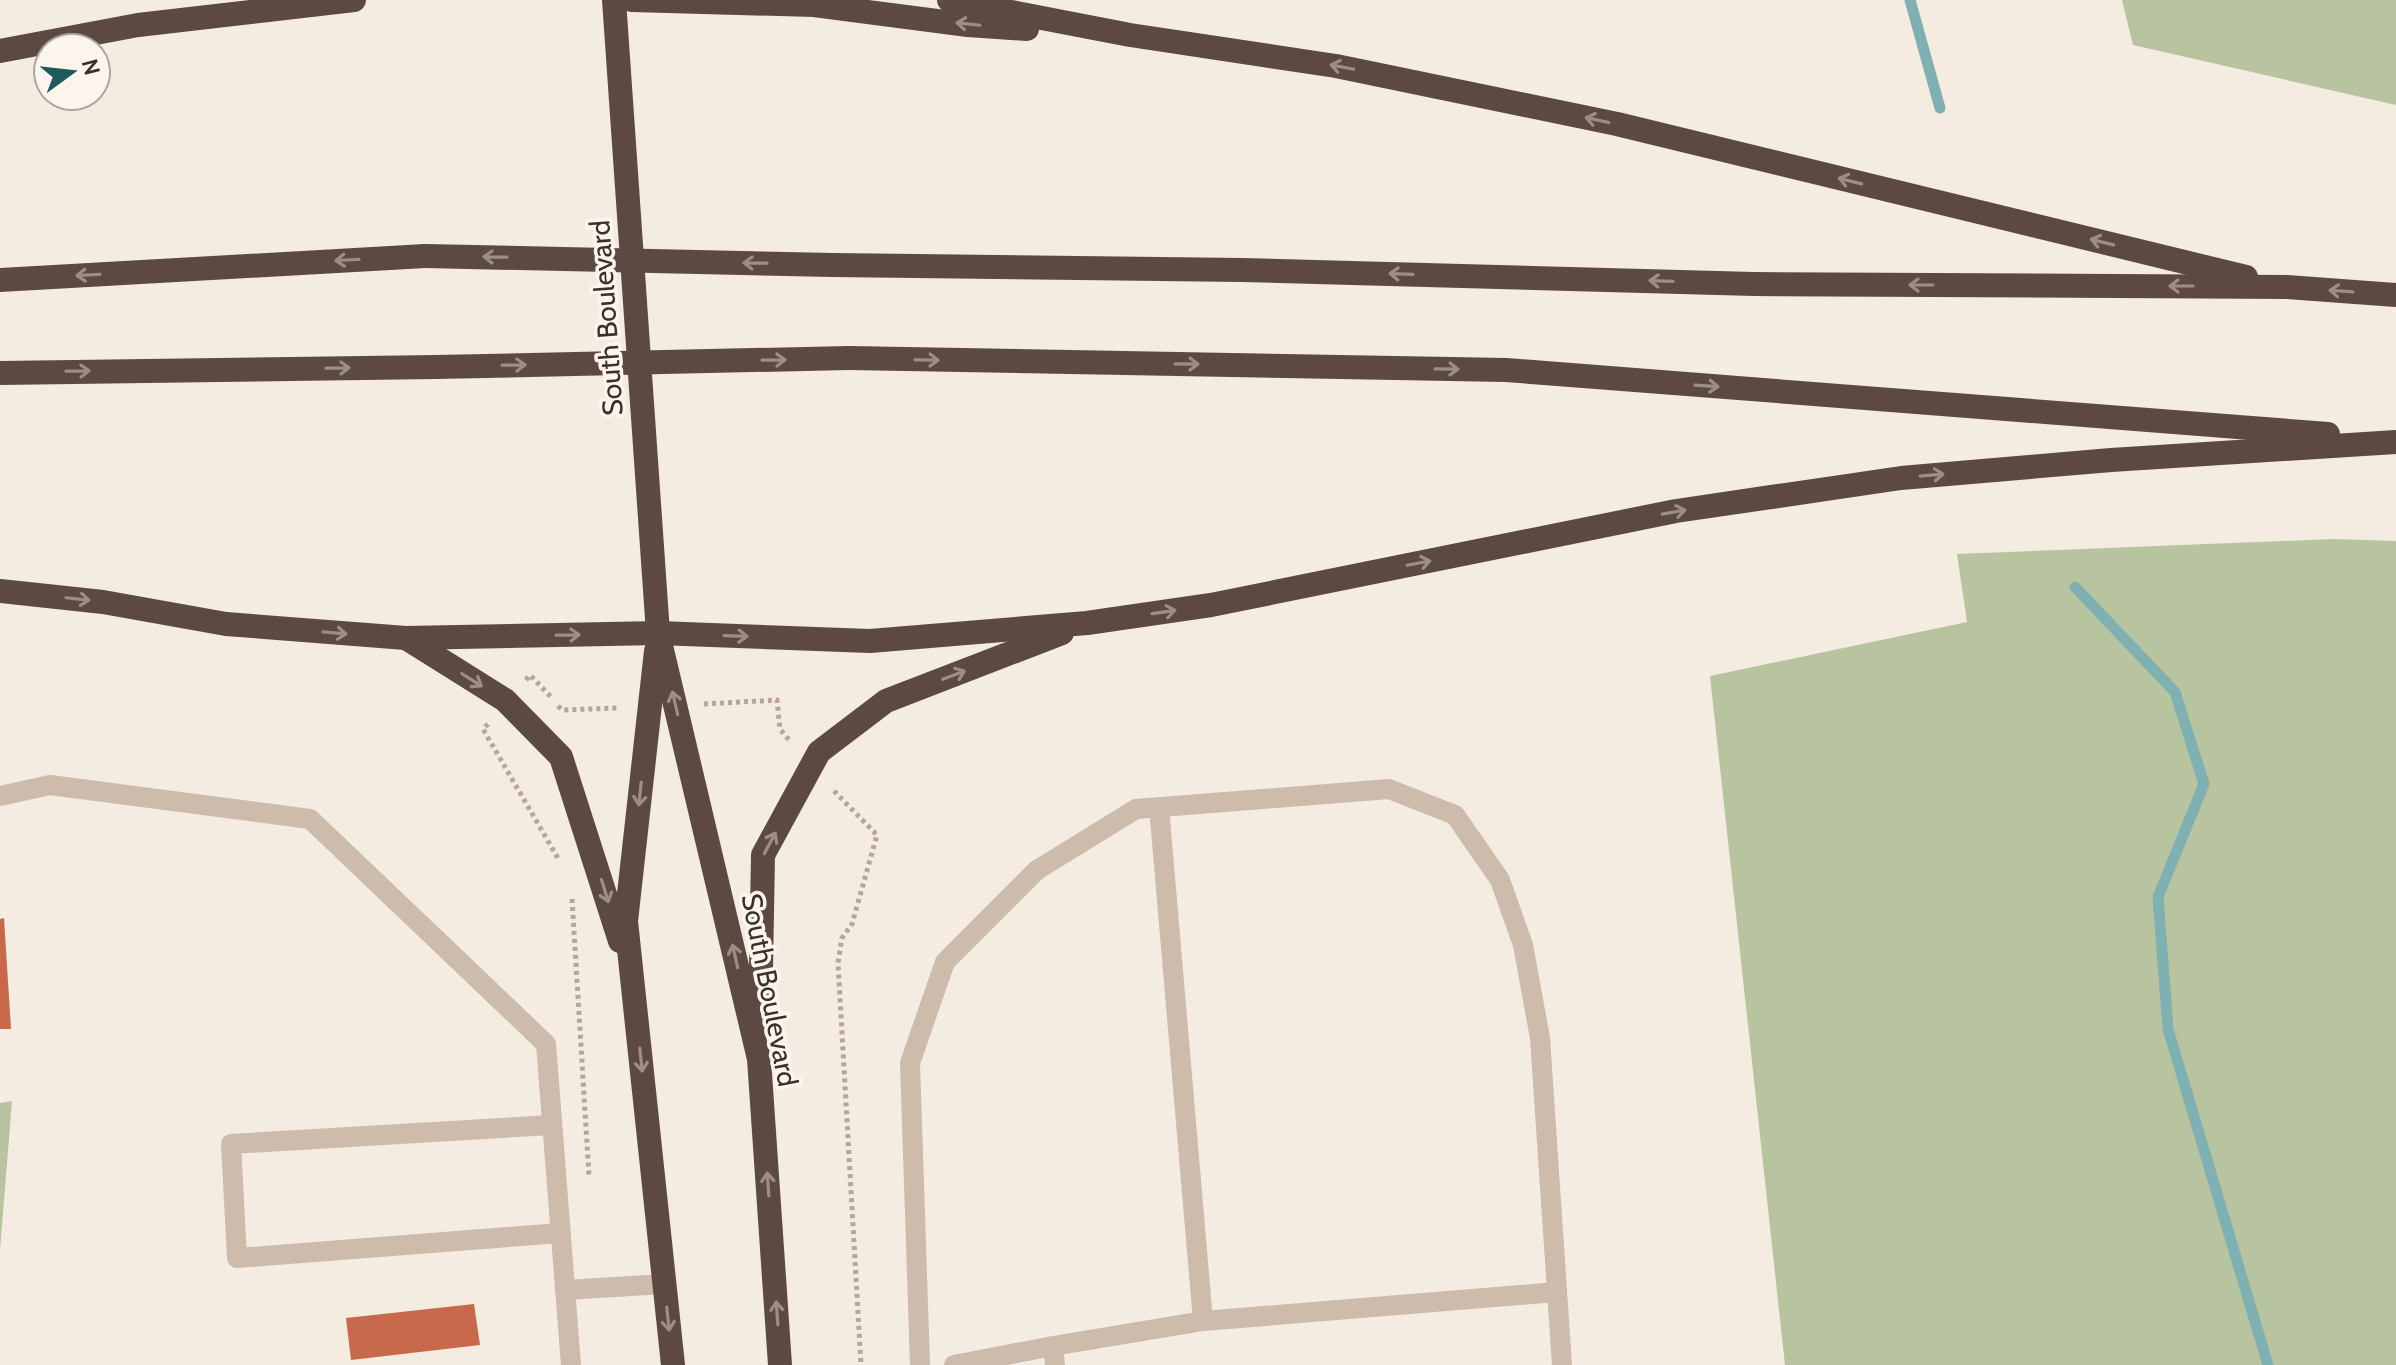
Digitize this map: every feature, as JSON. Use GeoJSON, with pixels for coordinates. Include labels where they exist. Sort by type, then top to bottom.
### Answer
{"type":"FeatureCollection","features":[{"type":"Feature","properties":{"kind":"highway"},"geometry":{"type":"LineString","coordinates":[[138,25],[231,0]]}},
{"type":"Feature","properties":{"kind":"highway"},"geometry":{"type":"LineString","coordinates":[[0,51],[138,25],[354,0]]}},
{"type":"Feature","properties":{"kind":"highway","name":"South Boulevard"},"geometry":{"type":"LineString","coordinates":[[614,0],[658,633],[759,1059],[780,1365]]}},
{"type":"Feature","properties":{"kind":"highway"},"geometry":{"type":"LineString","coordinates":[[632,0],[814,5],[968,25],[1130,35]]}},
{"type":"Feature","properties":{"kind":"highway"},"geometry":{"type":"LineString","coordinates":[[949,0],[1130,35],[1336,66],[1617,124],[2287,287]]}},
{"type":"Feature","properties":{"kind":"highway"},"geometry":{"type":"LineString","coordinates":[[0,280],[425,256],[1242,270],[1754,284],[2287,287],[2396,295]]}},
{"type":"Feature","properties":{"kind":"highway"},"geometry":{"type":"LineString","coordinates":[[0,373],[849,358],[1506,370],[2396,440]]}},
{"type":"Feature","properties":{"kind":"highway"},"geometry":{"type":"LineString","coordinates":[[0,591],[103,602],[226,624],[406,638],[658,633],[870,641],[1087,623],[1211,605],[1676,511],[1901,478],[2396,440]]}},
{"type":"Feature","properties":{"kind":"highway"},"geometry":{"type":"LineString","coordinates":[[759,1059],[763,855],[819,752],[886,701],[1087,623]]}},
{"type":"Feature","properties":{"kind":"highway","name":"South Boulevard"},"geometry":{"type":"LineString","coordinates":[[658,633],[626,921],[673,1365]]}},
{"type":"Feature","properties":{"kind":"highway"},"geometry":{"type":"LineString","coordinates":[[406,638],[505,700],[561,757],[633,983]]}},
{"type":"Feature","properties":{"kind":"lane"},"geometry":{"type":"LineString","coordinates":[[0,796],[50,785],[310,819],[546,1044],[571,1365]]}},
{"type":"Feature","properties":{"kind":"lane"},"geometry":{"type":"LineString","coordinates":[[920,1365],[910,1063],[945,962],[1037,870],[1136,809],[1389,789],[1455,815],[1500,880],[1523,945],[1540,1038],[1562,1365]]}},
{"type":"Feature","properties":{"kind":"lane"},"geometry":{"type":"LineString","coordinates":[[1159,807],[1203,1321]]}},
{"type":"Feature","properties":{"kind":"lane"},"geometry":{"type":"LineString","coordinates":[[552,1125],[231,1144],[237,1258],[560,1233]]}},
{"type":"Feature","properties":{"kind":"lane"},"geometry":{"type":"LineString","coordinates":[[565,1290],[664,1284]]}},
{"type":"Feature","properties":{"kind":"lane"},"geometry":{"type":"LineString","coordinates":[[954,1365],[1054,1356],[1203,1321],[1557,1292]]}},
{"type":"Feature","properties":{"kind":"path"},"geometry":{"type":"LineString","coordinates":[[530,675],[505,700],[483,729],[565,871]]}},
{"type":"Feature","properties":{"kind":"path"},"geometry":{"type":"LineString","coordinates":[[572,897],[589,1179]]}},
{"type":"Feature","properties":{"kind":"green space"},"geometry":{"type":"Polygon","coordinates":[[[2122,0],[2396,0],[2396,105],[2133,45],[2122,0]]]}},
{"type":"Feature","properties":{"kind":"green space"},"geometry":{"type":"Polygon","coordinates":[[[2334,539],[2396,541],[2396,1365],[1785,1365],[1710,676],[1967,622],[1957,554],[2334,539]]]}},
{"type":"Feature","properties":{"kind":"green space"},"geometry":{"type":"Polygon","coordinates":[[[12,1101],[0,1250],[0,1103],[12,1101]]]}},
{"type":"Feature","properties":{"kind":"building"},"geometry":{"type":"Polygon","coordinates":[[[4,918],[11,1029],[0,1029],[0,919],[4,918]]]}},
{"type":"Feature","properties":{"kind":"building"},"geometry":{"type":"Polygon","coordinates":[[[474,1304],[480,1345],[351,1360],[346,1318],[474,1304]]]}},
{"type":"Feature","properties":{"kind":"waterway"},"geometry":{"type":"LineString","coordinates":[[1910,0],[1940,108]]}},
{"type":"Feature","properties":{"kind":"waterway"},"geometry":{"type":"LineString","coordinates":[[2075,587],[2175,692],[2204,784],[2158,897],[2168,1029],[2268,1365]]}}]}
